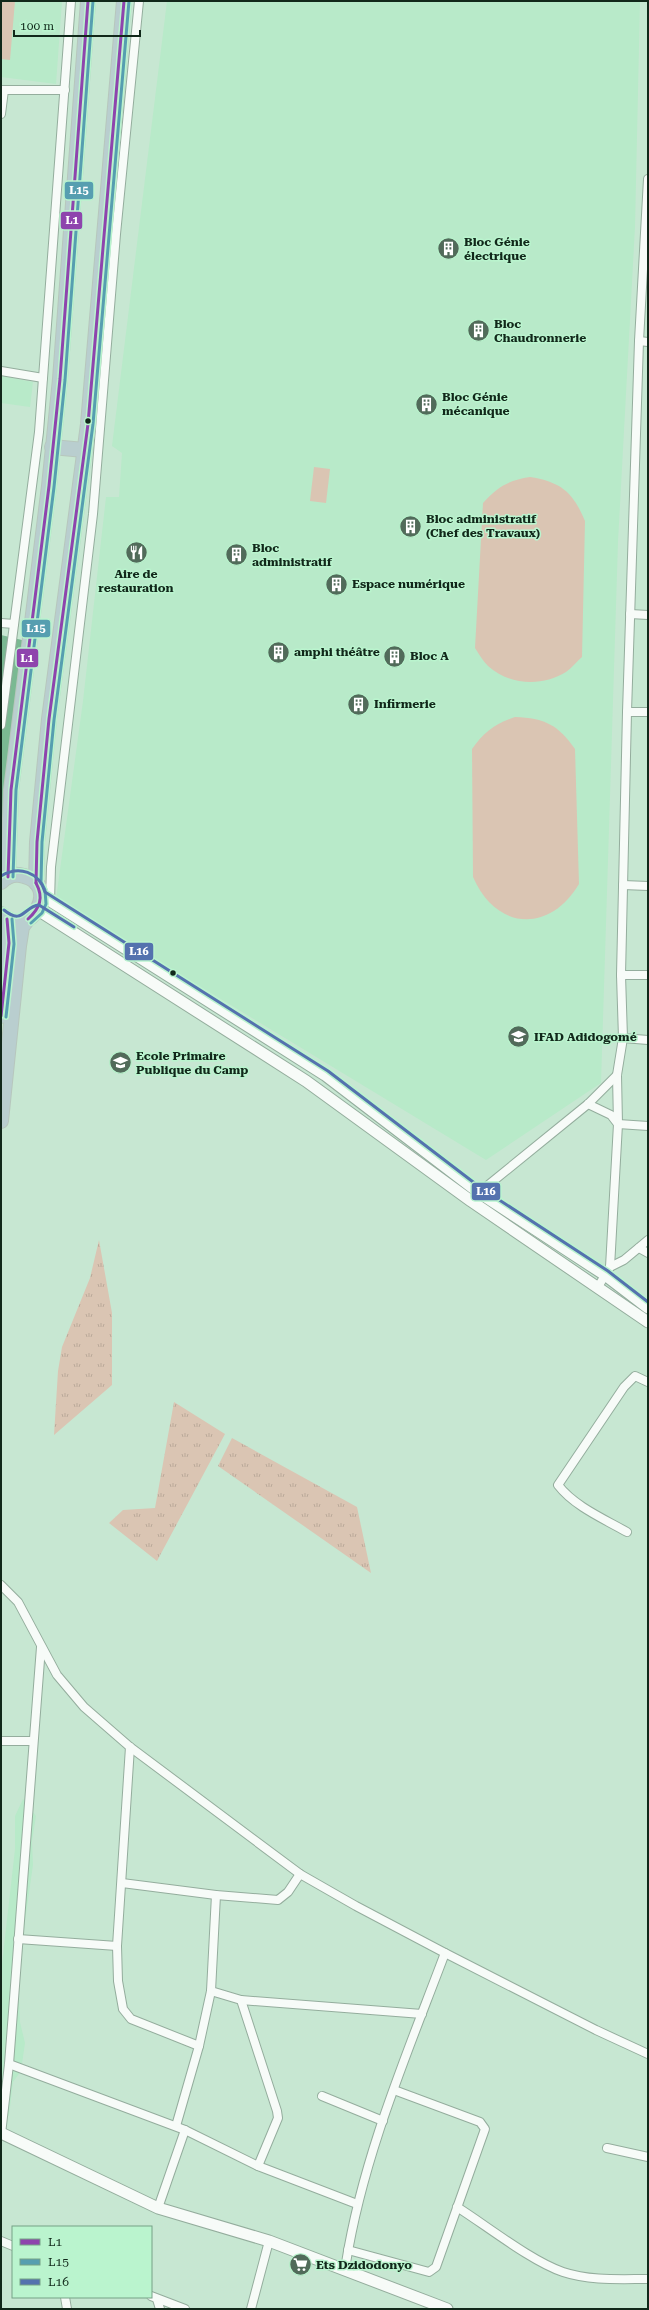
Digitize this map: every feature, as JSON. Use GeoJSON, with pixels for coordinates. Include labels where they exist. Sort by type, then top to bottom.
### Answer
{"type":"FeatureCollection","features":[{"type":"Feature","properties":{"kind":"highway"},"geometry":{"type":"LineString","coordinates":[[42,893],[23,875],[4,878],[12,790],[64,332],[88,1]]}},
{"type":"Feature","properties":{"kind":"highway"},"geometry":{"type":"LineString","coordinates":[[1,1121],[22,927],[33,915],[42,893],[37,842],[49,719],[84,450],[124,1]]}},
{"type":"Feature","properties":{"kind":"highway"},"geometry":{"type":"LineString","coordinates":[[52,447],[84,450]]}},
{"type":"Feature","properties":{"kind":"highway"},"geometry":{"type":"LineString","coordinates":[[1,1016],[8,960],[4,917],[18,922],[33,915]]}},
{"type":"Feature","properties":{"kind":"main road"},"geometry":{"type":"LineString","coordinates":[[42,893],[325,1075],[478,1192],[608,1271],[648,1308]]}},
{"type":"Feature","properties":{"kind":"main road"},"geometry":{"type":"LineString","coordinates":[[33,915],[301,1077],[471,1201],[648,1322]]}},
{"type":"Feature","properties":{"kind":"main road"},"geometry":{"type":"LineString","coordinates":[[1,2133],[158,2208],[269,2241],[447,2309]]}},
{"type":"Feature","properties":{"kind":"street"},"geometry":{"type":"LineString","coordinates":[[1,725],[39,432],[71,1]]}},
{"type":"Feature","properties":{"kind":"street"},"geometry":{"type":"LineString","coordinates":[[42,893],[51,867],[93,514],[116,234],[139,1]]}},
{"type":"Feature","properties":{"kind":"street"},"geometry":{"type":"LineString","coordinates":[[1,114],[3,90],[65,90]]}},
{"type":"Feature","properties":{"kind":"street"},"geometry":{"type":"LineString","coordinates":[[608,1271],[618,1124],[617,1075],[623,1038],[621,975],[627,712],[638,341],[647,239],[648,179]]}},
{"type":"Feature","properties":{"kind":"street"},"geometry":{"type":"LineString","coordinates":[[638,341],[648,342]]}},
{"type":"Feature","properties":{"kind":"street"},"geometry":{"type":"LineString","coordinates":[[1,371],[43,378]]}},
{"type":"Feature","properties":{"kind":"street"},"geometry":{"type":"LineString","coordinates":[[630,614],[648,615]]}},
{"type":"Feature","properties":{"kind":"street"},"geometry":{"type":"LineString","coordinates":[[1,623],[14,624]]}},
{"type":"Feature","properties":{"kind":"street"},"geometry":{"type":"LineString","coordinates":[[627,712],[648,712]]}},
{"type":"Feature","properties":{"kind":"street"},"geometry":{"type":"LineString","coordinates":[[623,885],[648,886]]}},
{"type":"Feature","properties":{"kind":"street"},"geometry":{"type":"LineString","coordinates":[[621,975],[648,976]]}},
{"type":"Feature","properties":{"kind":"street"},"geometry":{"type":"LineString","coordinates":[[623,1038],[648,1040]]}},
{"type":"Feature","properties":{"kind":"street"},"geometry":{"type":"LineString","coordinates":[[471,1201],[478,1192],[588,1104],[617,1075]]}},
{"type":"Feature","properties":{"kind":"street"},"geometry":{"type":"LineString","coordinates":[[588,1104],[611,1115],[618,1124],[648,1126]]}},
{"type":"Feature","properties":{"kind":"street"},"geometry":{"type":"LineString","coordinates":[[598,1287],[608,1271],[648,1240]]}},
{"type":"Feature","properties":{"kind":"street"},"geometry":{"type":"LineString","coordinates":[[639,1248],[648,1253]]}},
{"type":"Feature","properties":{"kind":"street"},"geometry":{"type":"LineString","coordinates":[[627,1532],[587,1510],[563,1491],[558,1485],[624,1387],[635,1376],[648,1382]]}},
{"type":"Feature","properties":{"kind":"street"},"geometry":{"type":"LineString","coordinates":[[1,1585],[18,1602],[41,1647],[69,1693],[130,1747],[300,1874],[356,1906],[445,1953],[596,2030],[648,2054]]}},
{"type":"Feature","properties":{"kind":"street"},"geometry":{"type":"LineString","coordinates":[[1,2133],[9,2064],[32,1741],[41,1647]]}},
{"type":"Feature","properties":{"kind":"street"},"geometry":{"type":"LineString","coordinates":[[1,1741],[32,1741]]}},
{"type":"Feature","properties":{"kind":"street"},"geometry":{"type":"LineString","coordinates":[[130,1747],[117,1946],[118,1981],[123,2009],[126,2015],[147,2027],[199,2046]]}},
{"type":"Feature","properties":{"kind":"street"},"geometry":{"type":"LineString","coordinates":[[122,1883],[216,1895],[278,1900],[288,1892],[300,1874]]}},
{"type":"Feature","properties":{"kind":"street"},"geometry":{"type":"LineString","coordinates":[[176,2126],[199,2046],[211,1991],[216,1895]]}},
{"type":"Feature","properties":{"kind":"street"},"geometry":{"type":"LineString","coordinates":[[18,1939],[117,1946]]}},
{"type":"Feature","properties":{"kind":"street"},"geometry":{"type":"LineString","coordinates":[[343,2270],[357,2204],[383,2121],[445,1953]]}},
{"type":"Feature","properties":{"kind":"street"},"geometry":{"type":"LineString","coordinates":[[211,1991],[242,2000],[422,2014]]}},
{"type":"Feature","properties":{"kind":"street"},"geometry":{"type":"LineString","coordinates":[[242,2000],[278,2115],[258,2166]]}},
{"type":"Feature","properties":{"kind":"street"},"geometry":{"type":"LineString","coordinates":[[9,2064],[176,2126],[258,2166],[357,2204]]}},
{"type":"Feature","properties":{"kind":"street"},"geometry":{"type":"LineString","coordinates":[[348,2250],[429,2272],[436,2267],[485,2129],[480,2122],[394,2090]]}},
{"type":"Feature","properties":{"kind":"street"},"geometry":{"type":"LineString","coordinates":[[322,2096],[383,2121]]}},
{"type":"Feature","properties":{"kind":"street"},"geometry":{"type":"LineString","coordinates":[[158,2208],[185,2130]]}},
{"type":"Feature","properties":{"kind":"street"},"geometry":{"type":"LineString","coordinates":[[607,2148],[648,2157]]}},
{"type":"Feature","properties":{"kind":"street"},"geometry":{"type":"LineString","coordinates":[[457,2207],[544,2264],[564,2272],[582,2277],[648,2279]]}},
{"type":"Feature","properties":{"kind":"street"},"geometry":{"type":"LineString","coordinates":[[1,2241],[12,2246]]}},
{"type":"Feature","properties":{"kind":"street"},"geometry":{"type":"LineString","coordinates":[[251,2309],[269,2241]]}},
{"type":"Feature","properties":{"kind":"street"},"geometry":{"type":"LineString","coordinates":[[154,2297],[160,2309]]}},
{"type":"Feature","properties":{"kind":"street"},"geometry":{"type":"LineString","coordinates":[[154,2297],[184,2309]]}},
{"type":"Feature","properties":{"kind":"street"},"geometry":{"type":"LineString","coordinates":[[65,2298],[68,2309]]}},
{"type":"Feature","properties":{"kind":"shaded area"},"geometry":{"type":"Polygon","coordinates":[[[1,1],[62,1],[56,84],[1,77],[1,1]]]}},
{"type":"Feature","properties":{"kind":"shaded area"},"geometry":{"type":"Polygon","coordinates":[[[167,1],[640,1],[635,227],[618,542],[601,1083],[486,1160],[56,899],[83,701],[106,497],[119,497],[122,453],[112,446],[167,1]]]}},
{"type":"Feature","properties":{"kind":"shaded area"},"geometry":{"type":"Polygon","coordinates":[[[1,376],[33,382],[30,407],[1,403],[1,376]]]}},
{"type":"Feature","properties":{"kind":"shaded area"},"geometry":{"type":"Polygon","coordinates":[[[1,635],[26,641],[9,816],[1,818],[1,635]]]}},
{"type":"Feature","properties":{"kind":"shaded area"},"geometry":{"type":"Polygon","coordinates":[[[23,1799],[36,1816],[32,1841],[33,1865],[24,1928],[19,1989],[20,2022],[25,2043],[21,2071],[13,2082],[9,2116],[1,2116],[2,1964],[15,1849],[15,1816],[23,1799]]]}},
{"type":"Feature","properties":{"kind":"green space"},"geometry":{"type":"Polygon","coordinates":[[[1,1],[15,1],[10,60],[1,59],[1,1]]]}},
{"type":"Feature","properties":{"kind":"green space"},"geometry":{"type":"Polygon","coordinates":[[[314,467],[330,469],[326,503],[310,501],[314,467]]]}},
{"type":"Feature","properties":{"kind":"green space"},"geometry":{"type":"Polygon","coordinates":[[[530,477],[550,482],[565,490],[576,503],[585,521],[582,657],[570,669],[557,677],[536,682],[516,680],[496,672],[486,664],[475,648],[483,503],[504,485],[516,480],[530,477]]]}},
{"type":"Feature","properties":{"kind":"green space"},"geometry":{"type":"Polygon","coordinates":[[[515,717],[535,719],[550,724],[563,734],[575,749],[579,884],[567,900],[553,911],[538,918],[523,919],[509,916],[495,907],[483,895],[473,877],[472,749],[490,729],[515,717]]]}},
{"type":"Feature","properties":{"kind":"green space"},"geometry":{"type":"Polygon","coordinates":[[[99,1240],[112,1313],[112,1385],[54,1435],[58,1371],[62,1347],[90,1278],[99,1240]]]}},
{"type":"Feature","properties":{"kind":"green space"},"geometry":{"type":"Polygon","coordinates":[[[174,1402],[225,1434],[157,1561],[109,1523],[123,1510],[155,1508],[174,1402]]]}},
{"type":"Feature","properties":{"kind":"green space"},"geometry":{"type":"Polygon","coordinates":[[[232,1438],[357,1507],[371,1573],[218,1466],[232,1438]]]}},
{"type":"Feature","properties":{"kind":"transit line","name":"L1"},"geometry":{"type":"LineString","coordinates":[[8,877],[11,790],[49,486],[60,379],[88,1]]}},
{"type":"Feature","properties":{"kind":"transit line","name":"L15"},"geometry":{"type":"LineString","coordinates":[[13,877],[16,790],[54,487],[65,380],[93,1]]}},
{"type":"Feature","properties":{"kind":"transit line","name":"L1"},"geometry":{"type":"LineString","coordinates":[[36,883],[37,842],[49,719],[88,424],[124,1]]}},
{"type":"Feature","properties":{"kind":"transit line","name":"L15"},"geometry":{"type":"LineString","coordinates":[[31,923],[42,913],[46,904],[45,890],[41,882],[42,842],[54,720],[93,424],[129,1]]}},
{"type":"Feature","properties":{"kind":"transit line","name":"L16"},"geometry":{"type":"LineString","coordinates":[[1,876],[15,871],[28,872],[33,875],[42,885],[45,892],[328,1071],[481,1188],[608,1271],[648,1302]]}},
{"type":"Feature","properties":{"kind":"transit line","name":"L1"},"geometry":{"type":"LineString","coordinates":[[28,919],[38,907],[40,902],[40,893],[36,883]]}},
{"type":"Feature","properties":{"kind":"transit line","name":"L16"},"geometry":{"type":"LineString","coordinates":[[4,910],[10,914],[19,916],[30,908],[39,905],[74,927]]}},
{"type":"Feature","properties":{"kind":"transit line","name":"L1"},"geometry":{"type":"LineString","coordinates":[[1,1016],[9,943],[7,919]]}},
{"type":"Feature","properties":{"kind":"transit line","name":"L15"},"geometry":{"type":"LineString","coordinates":[[6,1017],[14,944],[12,919]]}},
{"type":"Feature","properties":{"kind":"place","name":"Bloc Génie électrique"},"geometry":{"type":"Point","coordinates":[448,249]}},
{"type":"Feature","properties":{"kind":"place","name":"Bloc Chaudronnerie"},"geometry":{"type":"Point","coordinates":[478,331]}},
{"type":"Feature","properties":{"kind":"place","name":"Bloc Génie mécanique"},"geometry":{"type":"Point","coordinates":[427,404]}},
{"type":"Feature","properties":{"kind":"place","name":"Bloc administratif (Chef des Travaux)"},"geometry":{"type":"Point","coordinates":[411,526]}},
{"type":"Feature","properties":{"kind":"place","name":"Aire de restauration"},"geometry":{"type":"Point","coordinates":[136,553]}},
{"type":"Feature","properties":{"kind":"place","name":"Bloc administratif"},"geometry":{"type":"Point","coordinates":[237,555]}},
{"type":"Feature","properties":{"kind":"place","name":"Espace numérique"},"geometry":{"type":"Point","coordinates":[337,584]}},
{"type":"Feature","properties":{"kind":"place","name":"amphi théâtre"},"geometry":{"type":"Point","coordinates":[278,652]}},
{"type":"Feature","properties":{"kind":"place","name":"Bloc A"},"geometry":{"type":"Point","coordinates":[395,656]}},
{"type":"Feature","properties":{"kind":"place","name":"Infirmerie"},"geometry":{"type":"Point","coordinates":[359,704]}},
{"type":"Feature","properties":{"kind":"place","name":"IFAD Adidogomé"},"geometry":{"type":"Point","coordinates":[518,1037]}},
{"type":"Feature","properties":{"kind":"place","name":"Ecole Primaire Publique du Camp"},"geometry":{"type":"Point","coordinates":[121,1063]}},
{"type":"Feature","properties":{"kind":"place","name":"Ets Dzidodonyo"},"geometry":{"type":"Point","coordinates":[300,2265]}}]}
